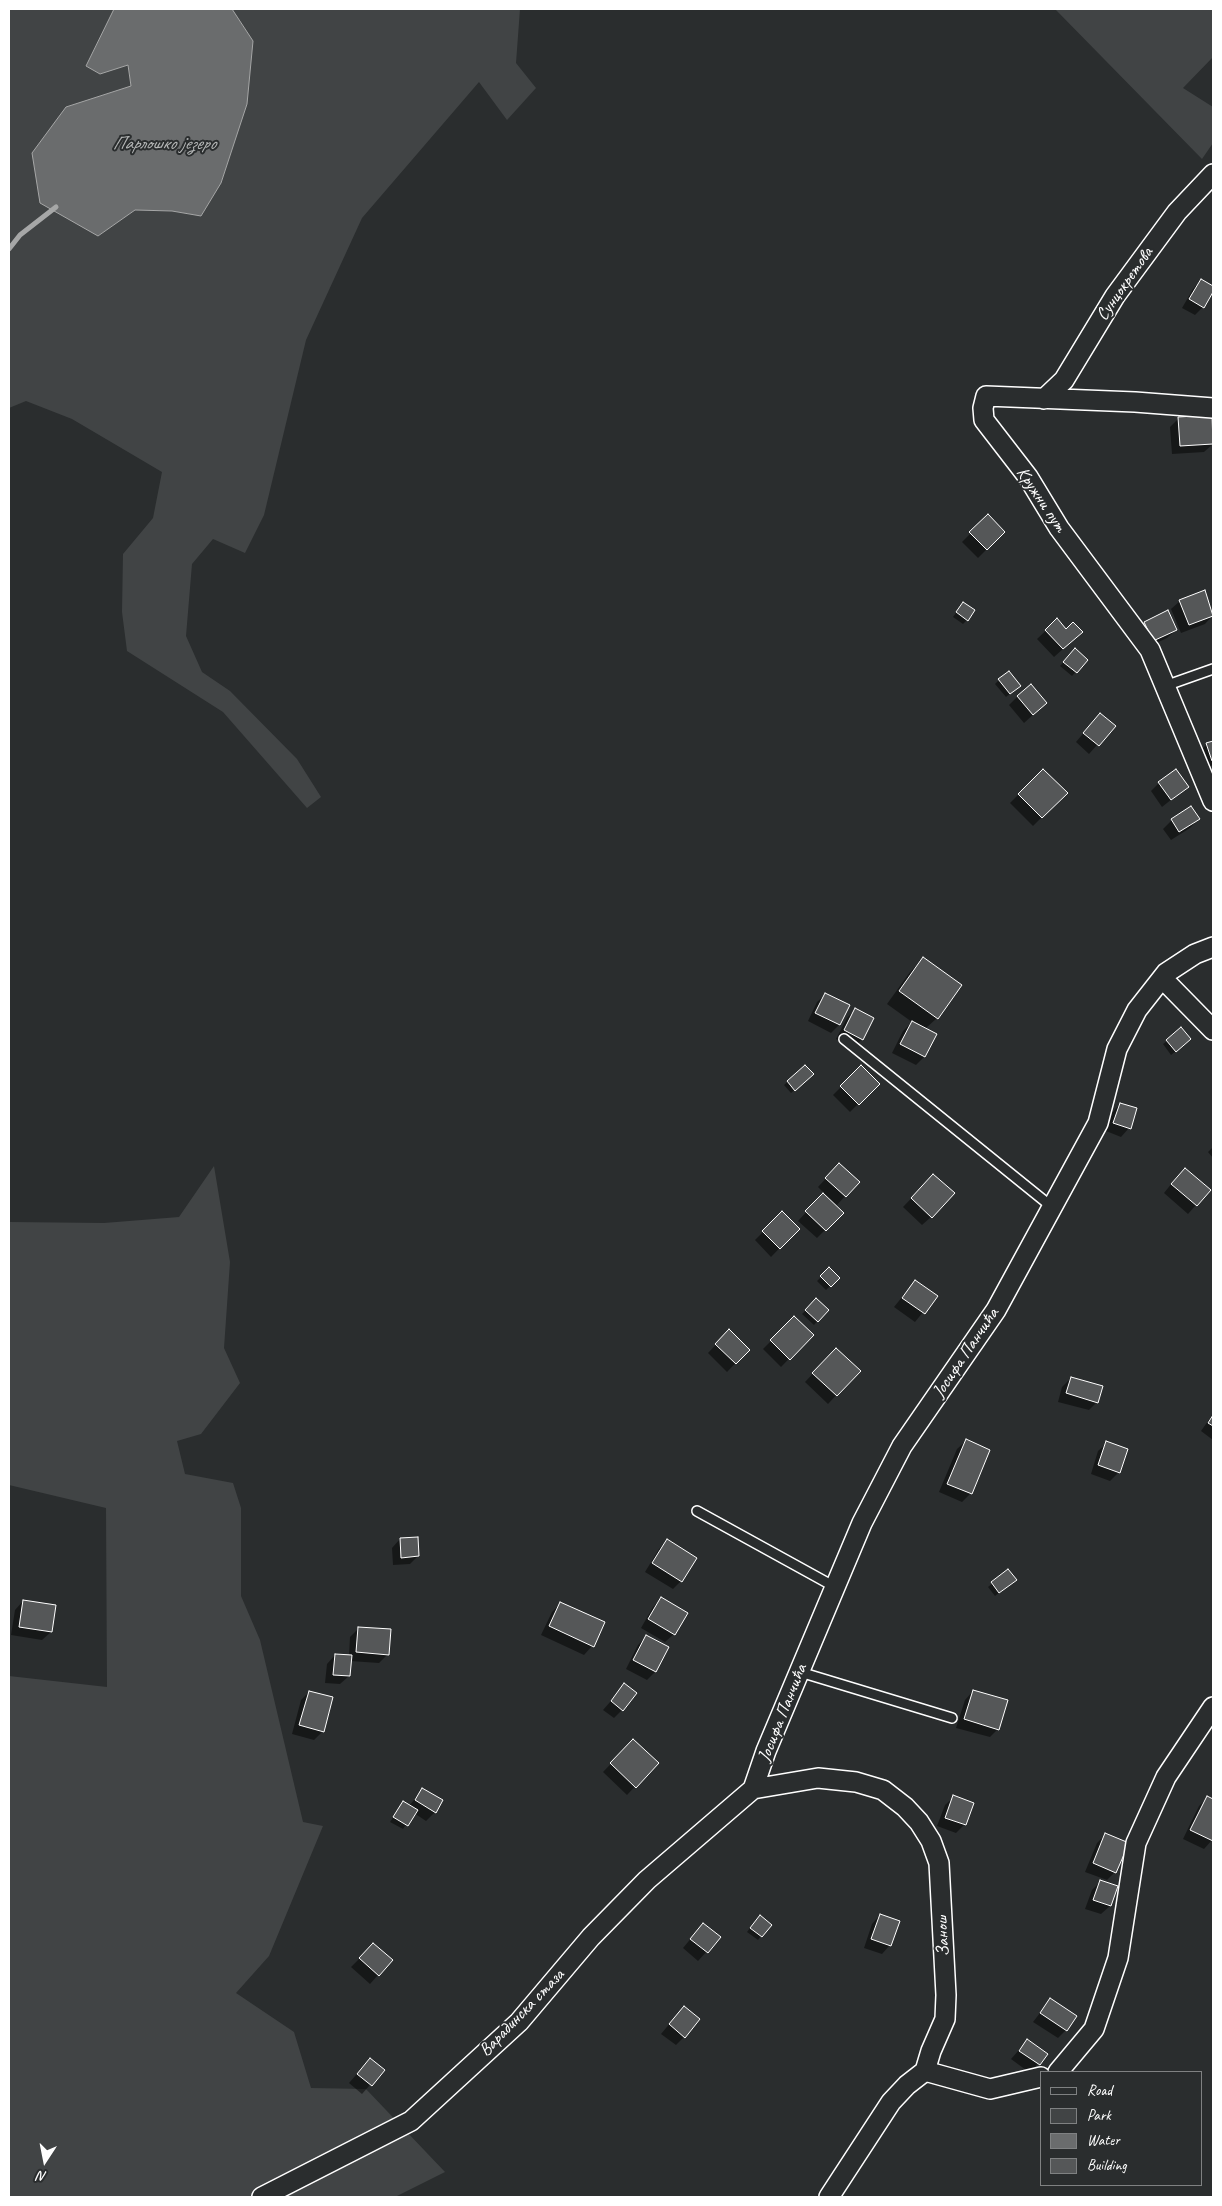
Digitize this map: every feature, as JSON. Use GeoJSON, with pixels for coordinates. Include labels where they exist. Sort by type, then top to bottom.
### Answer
{"type":"FeatureCollection","features":[{"type":"Feature","properties":{"kind":"street","name":"Сунцокретова"},"geometry":{"type":"LineString","coordinates":[[1044,399],[1064,380],[1115,296],[1177,212],[1213,174]]}},
{"type":"Feature","properties":{"kind":"street","name":"Кружни пут"},"geometry":{"type":"LineString","coordinates":[[1213,408],[1135,402],[986,396],[983,408],[984,420],[1028,477],[1059,528],[1150,650],[1213,801]]}},
{"type":"Feature","properties":{"kind":"street","name":"Јосифа Панчића"},"geometry":{"type":"LineString","coordinates":[[753,1789],[766,1751],[862,1522],[902,1446],[996,1310],[1098,1123],[1117,1049],[1137,1010],[1162,978],[1195,954],[1213,947]]}},
{"type":"Feature","properties":{"kind":"street"},"geometry":{"type":"LineString","coordinates":[[1162,978],[1213,1030]]}},
{"type":"Feature","properties":{"kind":"street"},"geometry":{"type":"LineString","coordinates":[[1059,2071],[1094,2029],[1118,1958],[1136,1842],[1166,1777],[1213,1707]]}},
{"type":"Feature","properties":{"kind":"street","name":"Занош"},"geometry":{"type":"LineString","coordinates":[[753,1789],[818,1778],[856,1782],[883,1790],[905,1807],[919,1822],[931,1841],[939,1863],[946,2019],[930,2051],[925,2071]]}},
{"type":"Feature","properties":{"kind":"street","name":"Варадинска стаза"},"geometry":{"type":"LineString","coordinates":[[262,2197],[411,2121],[519,2022],[591,1937],[647,1880],[753,1789]]}},
{"type":"Feature","properties":{"kind":"street"},"geometry":{"type":"LineString","coordinates":[[829,2197],[891,2102],[907,2085],[925,2071],[990,2089],[1040,2077]]}},
{"type":"Feature","properties":{"kind":"lane"},"geometry":{"type":"LineString","coordinates":[[1165,686],[1213,669]]}},
{"type":"Feature","properties":{"kind":"lane"},"geometry":{"type":"LineString","coordinates":[[844,1039],[1052,1207]]}},
{"type":"Feature","properties":{"kind":"lane"},"geometry":{"type":"LineString","coordinates":[[697,1511],[835,1587]]}},
{"type":"Feature","properties":{"kind":"lane"},"geometry":{"type":"LineString","coordinates":[[800,1672],[952,1718]]}},
{"type":"Feature","properties":{"kind":"green space"},"geometry":{"type":"Polygon","coordinates":[[[9,9],[114,9],[86,66],[100,74],[128,65],[131,86],[66,107],[98,236],[135,210],[172,211],[201,216],[221,183],[247,104],[253,41],[232,9],[520,9],[516,63],[536,88],[507,120],[479,82],[362,218],[306,340],[264,515],[245,553],[213,539],[192,564],[186,636],[202,672],[230,691],[297,759],[321,797],[307,808],[223,712],[127,651],[122,612],[123,554],[153,518],[162,472],[72,419],[26,401],[9,408],[9,9]]]}},
{"type":"Feature","properties":{"kind":"green space"},"geometry":{"type":"Polygon","coordinates":[[[1055,9],[1213,9],[1213,57],[1183,88],[1213,107],[1213,143],[1202,159],[1055,9]]]}},
{"type":"Feature","properties":{"kind":"green space"},"geometry":{"type":"Polygon","coordinates":[[[214,1166],[230,1262],[224,1348],[240,1383],[201,1434],[177,1441],[185,1474],[233,1483],[241,1508],[241,1596],[260,1640],[303,1822],[323,1826],[269,1956],[236,1993],[294,2032],[311,2088],[366,2089],[445,2172],[395,2197],[9,2197],[9,1676],[107,1687],[106,1508],[9,1485],[9,1222],[104,1223],[179,1217],[214,1166]]]}},
{"type":"Feature","properties":{"kind":"water","name":"Парлошко језеро"},"geometry":{"type":"Polygon","coordinates":[[[114,9],[232,9],[253,41],[247,104],[221,183],[201,216],[172,211],[135,210],[98,236],[40,203],[32,153],[66,107],[131,86],[128,65],[100,74],[86,66],[114,9]]]}},
{"type":"Feature","properties":{"kind":"building"},"geometry":{"type":"Polygon","coordinates":[[[1201,279],[1213,286],[1213,292],[1204,308],[1189,299],[1201,279]]]}},
{"type":"Feature","properties":{"kind":"building"},"geometry":{"type":"Polygon","coordinates":[[[1212,415],[1213,444],[1180,446],[1178,417],[1212,415]]]}},
{"type":"Feature","properties":{"kind":"building"},"geometry":{"type":"Polygon","coordinates":[[[988,514],[1005,532],[987,550],[969,532],[988,514]]]}},
{"type":"Feature","properties":{"kind":"building"},"geometry":{"type":"Polygon","coordinates":[[[1205,590],[1213,616],[1189,625],[1179,600],[1205,590]]]}},
{"type":"Feature","properties":{"kind":"building"},"geometry":{"type":"Polygon","coordinates":[[[963,602],[975,610],[968,621],[956,612],[963,602]]]}},
{"type":"Feature","properties":{"kind":"building"},"geometry":{"type":"Polygon","coordinates":[[[1168,610],[1177,630],[1153,641],[1144,622],[1168,610]]]}},
{"type":"Feature","properties":{"kind":"building"},"geometry":{"type":"Polygon","coordinates":[[[1057,618],[1066,629],[1073,622],[1083,632],[1063,649],[1045,630],[1057,618]]]}},
{"type":"Feature","properties":{"kind":"building"},"geometry":{"type":"Polygon","coordinates":[[[1075,648],[1088,660],[1077,673],[1063,662],[1075,648]]]}},
{"type":"Feature","properties":{"kind":"building"},"geometry":{"type":"Polygon","coordinates":[[[1009,671],[1021,686],[1010,694],[998,679],[1009,671]]]}},
{"type":"Feature","properties":{"kind":"building"},"geometry":{"type":"Polygon","coordinates":[[[1031,684],[1047,703],[1033,715],[1017,696],[1031,684]]]}},
{"type":"Feature","properties":{"kind":"building"},"geometry":{"type":"Polygon","coordinates":[[[1100,713],[1116,726],[1099,746],[1083,733],[1100,713]]]}},
{"type":"Feature","properties":{"kind":"building"},"geometry":{"type":"Polygon","coordinates":[[[1213,741],[1213,760],[1212,761],[1206,743],[1213,741]]]}},
{"type":"Feature","properties":{"kind":"building"},"geometry":{"type":"Polygon","coordinates":[[[1043,769],[1068,793],[1042,818],[1018,794],[1043,769]]]}},
{"type":"Feature","properties":{"kind":"building"},"geometry":{"type":"Polygon","coordinates":[[[1176,769],[1189,787],[1171,800],[1158,782],[1176,769]]]}},
{"type":"Feature","properties":{"kind":"building"},"geometry":{"type":"Polygon","coordinates":[[[1191,806],[1200,819],[1179,832],[1171,819],[1191,806]]]}},
{"type":"Feature","properties":{"kind":"building"},"geometry":{"type":"Polygon","coordinates":[[[923,957],[962,985],[938,1019],[899,991],[923,957]]]}},
{"type":"Feature","properties":{"kind":"building"},"geometry":{"type":"Polygon","coordinates":[[[825,993],[850,1005],[840,1025],[815,1013],[825,993]]]}},
{"type":"Feature","properties":{"kind":"building"},"geometry":{"type":"Polygon","coordinates":[[[855,1008],[874,1018],[863,1040],[844,1030],[855,1008]]]}},
{"type":"Feature","properties":{"kind":"building"},"geometry":{"type":"Polygon","coordinates":[[[912,1021],[937,1034],[925,1057],[900,1044],[912,1021]]]}},
{"type":"Feature","properties":{"kind":"building"},"geometry":{"type":"Polygon","coordinates":[[[1181,1027],[1191,1039],[1176,1052],[1166,1040],[1181,1027]]]}},
{"type":"Feature","properties":{"kind":"building"},"geometry":{"type":"Polygon","coordinates":[[[805,1065],[814,1074],[795,1091],[787,1081],[805,1065]]]}},
{"type":"Feature","properties":{"kind":"building"},"geometry":{"type":"Polygon","coordinates":[[[861,1065],[880,1084],[859,1105],[840,1086],[861,1065]]]}},
{"type":"Feature","properties":{"kind":"building"},"geometry":{"type":"Polygon","coordinates":[[[1120,1103],[1137,1108],[1131,1129],[1113,1123],[1120,1103]]]}},
{"type":"Feature","properties":{"kind":"building"},"geometry":{"type":"Polygon","coordinates":[[[839,1163],[860,1182],[846,1197],[825,1178],[839,1163]]]}},
{"type":"Feature","properties":{"kind":"building"},"geometry":{"type":"Polygon","coordinates":[[[1185,1168],[1211,1190],[1197,1206],[1171,1184],[1185,1168]]]}},
{"type":"Feature","properties":{"kind":"building"},"geometry":{"type":"Polygon","coordinates":[[[933,1174],[955,1193],[932,1218],[911,1198],[933,1174]]]}},
{"type":"Feature","properties":{"kind":"building"},"geometry":{"type":"Polygon","coordinates":[[[823,1193],[844,1213],[826,1231],[805,1211],[823,1193]]]}},
{"type":"Feature","properties":{"kind":"building"},"geometry":{"type":"Polygon","coordinates":[[[782,1211],[800,1229],[780,1249],[762,1231],[782,1211]]]}},
{"type":"Feature","properties":{"kind":"building"},"geometry":{"type":"Polygon","coordinates":[[[829,1267],[840,1278],[831,1287],[820,1276],[829,1267]]]}},
{"type":"Feature","properties":{"kind":"building"},"geometry":{"type":"Polygon","coordinates":[[[915,1280],[938,1296],[925,1314],[902,1298],[915,1280]]]}},
{"type":"Feature","properties":{"kind":"building"},"geometry":{"type":"Polygon","coordinates":[[[816,1298],[829,1310],[818,1322],[805,1310],[816,1298]]]}},
{"type":"Feature","properties":{"kind":"building"},"geometry":{"type":"Polygon","coordinates":[[[794,1316],[814,1335],[790,1360],[770,1340],[794,1316]]]}},
{"type":"Feature","properties":{"kind":"building"},"geometry":{"type":"Polygon","coordinates":[[[729,1329],[750,1350],[736,1364],[715,1344],[729,1329]]]}},
{"type":"Feature","properties":{"kind":"building"},"geometry":{"type":"Polygon","coordinates":[[[836,1348],[861,1371],[837,1396],[812,1373],[836,1348]]]}},
{"type":"Feature","properties":{"kind":"building"},"geometry":{"type":"Polygon","coordinates":[[[1071,1377],[1103,1386],[1098,1403],[1066,1393],[1071,1377]]]}},
{"type":"Feature","properties":{"kind":"building"},"geometry":{"type":"Polygon","coordinates":[[[1213,1415],[1213,1426],[1208,1423],[1213,1415]]]}},
{"type":"Feature","properties":{"kind":"building"},"geometry":{"type":"Polygon","coordinates":[[[966,1439],[990,1450],[972,1494],[947,1484],[966,1439]]]}},
{"type":"Feature","properties":{"kind":"building"},"geometry":{"type":"Polygon","coordinates":[[[1106,1441],[1128,1449],[1120,1473],[1098,1465],[1106,1441]]]}},
{"type":"Feature","properties":{"kind":"building"},"geometry":{"type":"Polygon","coordinates":[[[418,1537],[419,1556],[401,1558],[400,1538],[418,1537]]]}},
{"type":"Feature","properties":{"kind":"building"},"geometry":{"type":"Polygon","coordinates":[[[667,1539],[697,1558],[682,1582],[652,1563],[667,1539]]]}},
{"type":"Feature","properties":{"kind":"building"},"geometry":{"type":"Polygon","coordinates":[[[1008,1569],[1017,1580],[999,1593],[991,1582],[1008,1569]]]}},
{"type":"Feature","properties":{"kind":"building"},"geometry":{"type":"Polygon","coordinates":[[[661,1597],[688,1613],[675,1635],[648,1619],[661,1597]]]}},
{"type":"Feature","properties":{"kind":"building"},"geometry":{"type":"Polygon","coordinates":[[[23,1600],[56,1605],[52,1632],[19,1627],[23,1600]]]}},
{"type":"Feature","properties":{"kind":"building"},"geometry":{"type":"Polygon","coordinates":[[[560,1602],[605,1622],[594,1647],[549,1626],[560,1602]]]}},
{"type":"Feature","properties":{"kind":"building"},"geometry":{"type":"Polygon","coordinates":[[[358,1627],[391,1629],[389,1655],[356,1652],[358,1627]]]}},
{"type":"Feature","properties":{"kind":"building"},"geometry":{"type":"Polygon","coordinates":[[[646,1635],[669,1647],[656,1672],[633,1660],[646,1635]]]}},
{"type":"Feature","properties":{"kind":"building"},"geometry":{"type":"Polygon","coordinates":[[[335,1654],[352,1655],[350,1676],[333,1675],[335,1654]]]}},
{"type":"Feature","properties":{"kind":"building"},"geometry":{"type":"Polygon","coordinates":[[[624,1683],[637,1693],[623,1711],[611,1701],[624,1683]]]}},
{"type":"Feature","properties":{"kind":"building"},"geometry":{"type":"Polygon","coordinates":[[[973,1690],[1008,1700],[999,1730],[964,1719],[973,1690]]]}},
{"type":"Feature","properties":{"kind":"building"},"geometry":{"type":"Polygon","coordinates":[[[309,1691],[333,1697],[324,1732],[299,1725],[309,1691]]]}},
{"type":"Feature","properties":{"kind":"building"},"geometry":{"type":"Polygon","coordinates":[[[633,1739],[659,1763],[636,1788],[610,1763],[633,1739]]]}},
{"type":"Feature","properties":{"kind":"building"},"geometry":{"type":"Polygon","coordinates":[[[422,1788],[443,1800],[436,1813],[415,1800],[422,1788]]]}},
{"type":"Feature","properties":{"kind":"building"},"geometry":{"type":"Polygon","coordinates":[[[953,1795],[974,1803],[966,1825],[945,1818],[953,1795]]]}},
{"type":"Feature","properties":{"kind":"building"},"geometry":{"type":"Polygon","coordinates":[[[1207,1796],[1213,1799],[1213,1841],[1190,1830],[1207,1796]]]}},
{"type":"Feature","properties":{"kind":"building"},"geometry":{"type":"Polygon","coordinates":[[[403,1801],[418,1810],[408,1826],[393,1817],[403,1801]]]}},
{"type":"Feature","properties":{"kind":"building"},"geometry":{"type":"Polygon","coordinates":[[[1105,1833],[1129,1843],[1116,1873],[1093,1863],[1105,1833]]]}},
{"type":"Feature","properties":{"kind":"building"},"geometry":{"type":"Polygon","coordinates":[[[1100,1880],[1118,1886],[1111,1906],[1093,1900],[1100,1880]]]}},
{"type":"Feature","properties":{"kind":"building"},"geometry":{"type":"Polygon","coordinates":[[[880,1914],[900,1921],[891,1946],[871,1939],[880,1914]]]}},
{"type":"Feature","properties":{"kind":"building"},"geometry":{"type":"Polygon","coordinates":[[[760,1915],[772,1925],[762,1937],[750,1928],[760,1915]]]}},
{"type":"Feature","properties":{"kind":"building"},"geometry":{"type":"Polygon","coordinates":[[[703,1923],[721,1937],[708,1953],[690,1939],[703,1923]]]}},
{"type":"Feature","properties":{"kind":"building"},"geometry":{"type":"Polygon","coordinates":[[[373,1943],[393,1960],[379,1976],[359,1958],[373,1943]]]}},
{"type":"Feature","properties":{"kind":"building"},"geometry":{"type":"Polygon","coordinates":[[[1050,1998],[1077,2016],[1067,2031],[1040,2013],[1050,1998]]]}},
{"type":"Feature","properties":{"kind":"building"},"geometry":{"type":"Polygon","coordinates":[[[684,2006],[700,2019],[685,2038],[669,2024],[684,2006]]]}},
{"type":"Feature","properties":{"kind":"building"},"geometry":{"type":"Polygon","coordinates":[[[1027,2039],[1048,2054],[1040,2065],[1019,2051],[1027,2039]]]}},
{"type":"Feature","properties":{"kind":"building"},"geometry":{"type":"Polygon","coordinates":[[[370,2058],[385,2070],[372,2086],[357,2074],[370,2058]]]}},
{"type":"Feature","properties":{"kind":"waterway"},"geometry":{"type":"LineString","coordinates":[[9,249],[20,235],[56,207]]}}]}
